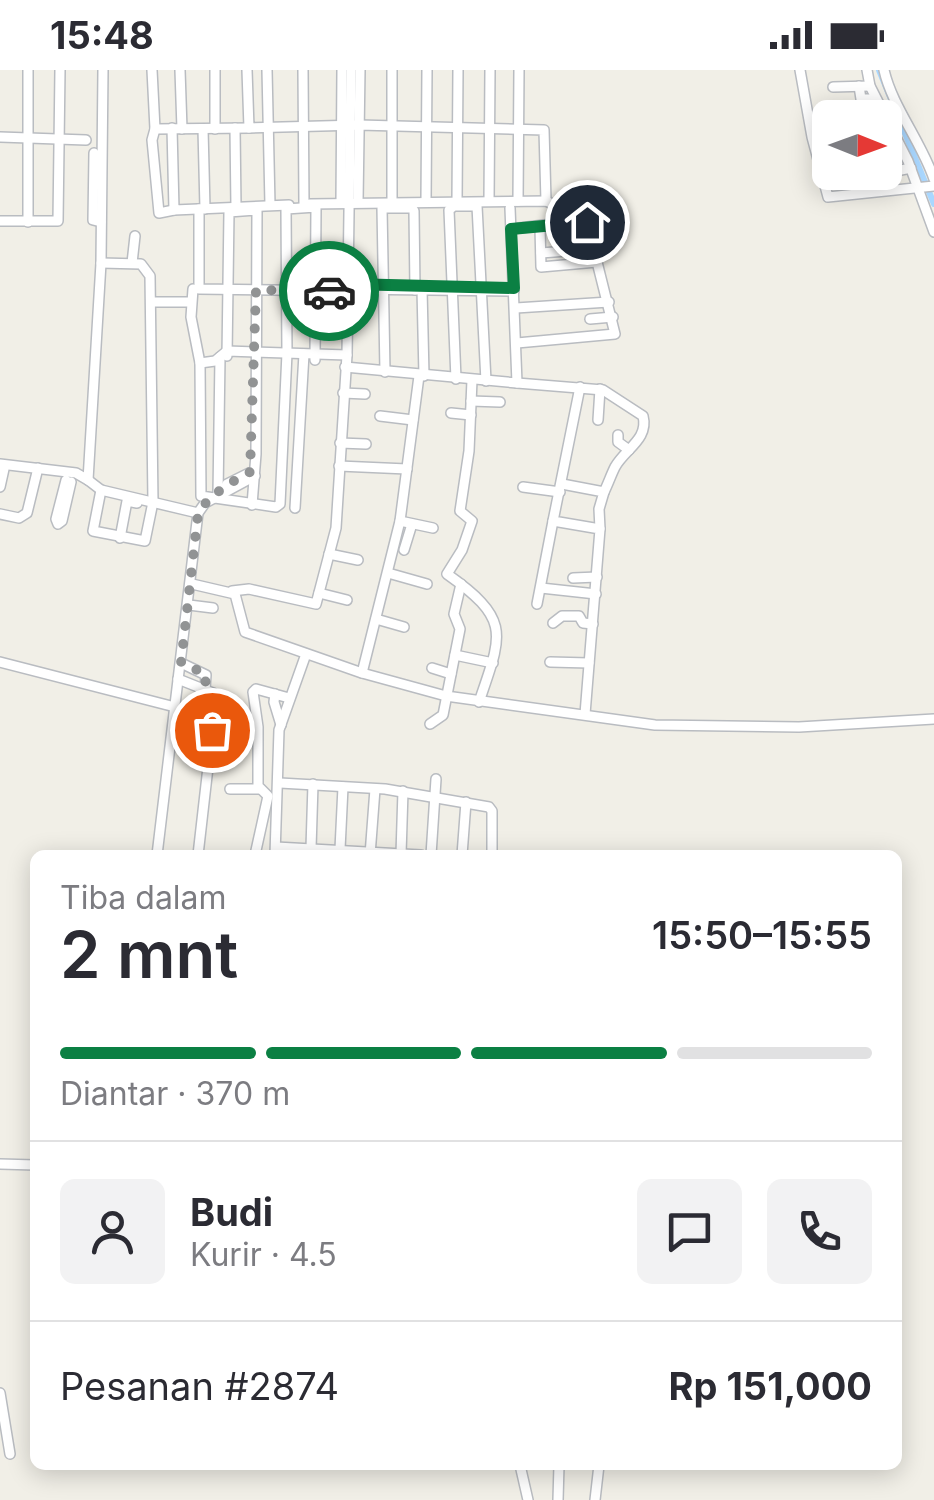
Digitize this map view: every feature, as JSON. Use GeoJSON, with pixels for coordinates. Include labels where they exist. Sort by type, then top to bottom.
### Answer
{"type":"FeatureCollection","features":[{"type":"Feature","properties":{"kind":"street"},"geometry":{"type":"LineString","coordinates":[[28,70],[28,222]]}},
{"type":"Feature","properties":{"kind":"street"},"geometry":{"type":"LineString","coordinates":[[0,220],[58,221],[60,70]]}},
{"type":"Feature","properties":{"kind":"street"},"geometry":{"type":"LineString","coordinates":[[73,478],[101,263],[102,222],[92,220],[100,130],[100,70]]}},
{"type":"Feature","properties":{"kind":"street"},"geometry":{"type":"LineString","coordinates":[[152,70],[158,213],[349,202],[489,201],[514,205],[546,201],[586,220]]}},
{"type":"Feature","properties":{"kind":"street"},"geometry":{"type":"LineString","coordinates":[[174,210],[180,70]]}},
{"type":"Feature","properties":{"kind":"street"},"geometry":{"type":"LineString","coordinates":[[214,70],[215,129]]}},
{"type":"Feature","properties":{"kind":"street"},"geometry":{"type":"LineString","coordinates":[[247,70],[249,128]]}},
{"type":"Feature","properties":{"kind":"street"},"geometry":{"type":"LineString","coordinates":[[267,70],[270,206]]}},
{"type":"Feature","properties":{"kind":"street"},"geometry":{"type":"LineString","coordinates":[[302,70],[304,204]]}},
{"type":"Feature","properties":{"kind":"street"},"geometry":{"type":"LineString","coordinates":[[342,70],[350,125],[349,202]]}},
{"type":"Feature","properties":{"kind":"street"},"geometry":{"type":"LineString","coordinates":[[192,584],[232,591],[249,589],[316,604],[336,531],[346,361],[351,70]]}},
{"type":"Feature","properties":{"kind":"street"},"geometry":{"type":"LineString","coordinates":[[350,125],[360,70]]}},
{"type":"Feature","properties":{"kind":"street"},"geometry":{"type":"LineString","coordinates":[[392,70],[392,201]]}},
{"type":"Feature","properties":{"kind":"street"},"geometry":{"type":"LineString","coordinates":[[426,201],[427,70]]}},
{"type":"Feature","properties":{"kind":"street"},"geometry":{"type":"LineString","coordinates":[[458,70],[458,201]]}},
{"type":"Feature","properties":{"kind":"street"},"geometry":{"type":"LineString","coordinates":[[489,201],[490,70]]}},
{"type":"Feature","properties":{"kind":"street"},"geometry":{"type":"LineString","coordinates":[[517,383],[511,229],[520,70]]}},
{"type":"Feature","properties":{"kind":"street"},"geometry":{"type":"LineString","coordinates":[[800,70],[828,196],[929,180]]}},
{"type":"Feature","properties":{"kind":"street"},"geometry":{"type":"LineString","coordinates":[[865,86],[867,70]]}},
{"type":"Feature","properties":{"kind":"street"},"geometry":{"type":"LineString","coordinates":[[884,70],[892,94],[916,136],[929,180],[934,232]]}},
{"type":"Feature","properties":{"kind":"street"},"geometry":{"type":"LineString","coordinates":[[832,87],[865,86],[877,100]]}},
{"type":"Feature","properties":{"kind":"street"},"geometry":{"type":"LineString","coordinates":[[155,129],[392,125],[545,131],[546,201]]}},
{"type":"Feature","properties":{"kind":"street"},"geometry":{"type":"LineString","coordinates":[[235,128],[236,208]]}},
{"type":"Feature","properties":{"kind":"street"},"geometry":{"type":"LineString","coordinates":[[203,129],[199,288],[514,290]]}},
{"type":"Feature","properties":{"kind":"street"},"geometry":{"type":"LineString","coordinates":[[86,140],[91,132],[100,130]]}},
{"type":"Feature","properties":{"kind":"street"},"geometry":{"type":"LineString","coordinates":[[0,137],[86,140],[98,154]]}},
{"type":"Feature","properties":{"kind":"street"},"geometry":{"type":"LineString","coordinates":[[902,153],[911,168],[929,180]]}},
{"type":"Feature","properties":{"kind":"street"},"geometry":{"type":"LineString","coordinates":[[902,170],[911,168]]}},
{"type":"Feature","properties":{"kind":"street"},"geometry":{"type":"LineString","coordinates":[[456,378],[448,210],[454,206],[477,206],[486,381]]}},
{"type":"Feature","properties":{"kind":"street"},"geometry":{"type":"LineString","coordinates":[[0,487],[2,468],[38,470],[73,478],[126,500],[152,504],[279,507],[287,356],[286,210],[316,207],[315,357]]}},
{"type":"Feature","properties":{"kind":"street"},"geometry":{"type":"LineString","coordinates":[[385,372],[381,209],[412,208],[421,376],[397,551]]}},
{"type":"Feature","properties":{"kind":"street"},"geometry":{"type":"LineString","coordinates":[[555,223],[561,208]]}},
{"type":"Feature","properties":{"kind":"street"},"geometry":{"type":"LineString","coordinates":[[157,850],[192,584],[208,504],[224,354],[229,212],[257,210],[252,505]]}},
{"type":"Feature","properties":{"kind":"street"},"geometry":{"type":"LineString","coordinates":[[511,229],[586,220]]}},
{"type":"Feature","properties":{"kind":"street"},"geometry":{"type":"LineString","coordinates":[[518,342],[615,334],[586,220]]}},
{"type":"Feature","properties":{"kind":"street"},"geometry":{"type":"LineString","coordinates":[[540,227],[542,267],[597,262]]}},
{"type":"Feature","properties":{"kind":"street"},"geometry":{"type":"LineString","coordinates":[[132,264],[135,236]]}},
{"type":"Feature","properties":{"kind":"street"},"geometry":{"type":"LineString","coordinates":[[541,252],[593,249]]}},
{"type":"Feature","properties":{"kind":"street"},"geometry":{"type":"LineString","coordinates":[[101,263],[141,264],[149,270],[152,504],[146,541],[93,530],[101,492]]}},
{"type":"Feature","properties":{"kind":"street"},"geometry":{"type":"LineString","coordinates":[[194,289],[190,302],[200,363],[199,494],[208,504]]}},
{"type":"Feature","properties":{"kind":"street"},"geometry":{"type":"LineString","coordinates":[[150,302],[190,302]]}},
{"type":"Feature","properties":{"kind":"street"},"geometry":{"type":"LineString","coordinates":[[516,308],[609,302]]}},
{"type":"Feature","properties":{"kind":"street"},"geometry":{"type":"LineString","coordinates":[[590,318],[613,318]]}},
{"type":"Feature","properties":{"kind":"street"},"geometry":{"type":"LineString","coordinates":[[200,363],[224,354],[255,353],[346,361],[385,372],[421,376],[600,389],[643,416],[644,430],[608,470],[598,514],[586,714]]}},
{"type":"Feature","properties":{"kind":"street"},"geometry":{"type":"LineString","coordinates":[[295,508],[303,357]]}},
{"type":"Feature","properties":{"kind":"street"},"geometry":{"type":"LineString","coordinates":[[472,380],[460,511],[472,521],[449,571],[477,596],[494,619],[498,640],[485,702]]}},
{"type":"Feature","properties":{"kind":"street"},"geometry":{"type":"LineString","coordinates":[[537,604],[580,388]]}},
{"type":"Feature","properties":{"kind":"street"},"geometry":{"type":"LineString","coordinates":[[598,420],[600,389]]}},
{"type":"Feature","properties":{"kind":"street"},"geometry":{"type":"LineString","coordinates":[[343,392],[365,394]]}},
{"type":"Feature","properties":{"kind":"street"},"geometry":{"type":"LineString","coordinates":[[472,400],[500,402]]}},
{"type":"Feature","properties":{"kind":"street"},"geometry":{"type":"LineString","coordinates":[[451,413],[471,415]]}},
{"type":"Feature","properties":{"kind":"street"},"geometry":{"type":"LineString","coordinates":[[380,416],[413,420]]}},
{"type":"Feature","properties":{"kind":"street"},"geometry":{"type":"LineString","coordinates":[[618,435],[618,442],[628,450]]}},
{"type":"Feature","properties":{"kind":"street"},"geometry":{"type":"LineString","coordinates":[[340,443],[366,444]]}},
{"type":"Feature","properties":{"kind":"street"},"geometry":{"type":"LineString","coordinates":[[255,447],[297,454]]}},
{"type":"Feature","properties":{"kind":"street"},"geometry":{"type":"LineString","coordinates":[[340,466],[407,469]]}},
{"type":"Feature","properties":{"kind":"street"},"geometry":{"type":"LineString","coordinates":[[0,514],[19,518],[28,514],[38,470]]}},
{"type":"Feature","properties":{"kind":"street"},"geometry":{"type":"LineString","coordinates":[[208,504],[252,474]]}},
{"type":"Feature","properties":{"kind":"street"},"geometry":{"type":"LineString","coordinates":[[523,487],[604,492]]}},
{"type":"Feature","properties":{"kind":"street"},"geometry":{"type":"LineString","coordinates":[[101,492],[152,504]]}},
{"type":"Feature","properties":{"kind":"street"},"geometry":{"type":"LineString","coordinates":[[120,538],[126,500]]}},
{"type":"Feature","properties":{"kind":"street"},"geometry":{"type":"LineString","coordinates":[[555,516],[586,530],[600,528]]}},
{"type":"Feature","properties":{"kind":"street"},"geometry":{"type":"LineString","coordinates":[[400,521],[433,528]]}},
{"type":"Feature","properties":{"kind":"street"},"geometry":{"type":"LineString","coordinates":[[362,673],[388,573],[412,524]]}},
{"type":"Feature","properties":{"kind":"street"},"geometry":{"type":"LineString","coordinates":[[329,554],[358,560]]}},
{"type":"Feature","properties":{"kind":"street"},"geometry":{"type":"LineString","coordinates":[[388,573],[427,584]]}},
{"type":"Feature","properties":{"kind":"street"},"geometry":{"type":"LineString","coordinates":[[573,578],[596,578]]}},
{"type":"Feature","properties":{"kind":"street"},"geometry":{"type":"LineString","coordinates":[[430,724],[441,719],[451,674],[460,629],[454,609],[461,584]]}},
{"type":"Feature","properties":{"kind":"street"},"geometry":{"type":"LineString","coordinates":[[541,588],[596,594]]}},
{"type":"Feature","properties":{"kind":"street"},"geometry":{"type":"LineString","coordinates":[[232,591],[245,632],[362,673],[446,696],[655,725],[843,726],[934,719]]}},
{"type":"Feature","properties":{"kind":"street"},"geometry":{"type":"LineString","coordinates":[[319,593],[347,600]]}},
{"type":"Feature","properties":{"kind":"street"},"geometry":{"type":"LineString","coordinates":[[189,605],[213,608]]}},
{"type":"Feature","properties":{"kind":"street"},"geometry":{"type":"LineString","coordinates":[[554,624],[562,616],[579,616],[582,623],[593,624]]}},
{"type":"Feature","properties":{"kind":"street"},"geometry":{"type":"LineString","coordinates":[[376,619],[404,627]]}},
{"type":"Feature","properties":{"kind":"street"},"geometry":{"type":"LineString","coordinates":[[280,725],[306,654]]}},
{"type":"Feature","properties":{"kind":"street"},"geometry":{"type":"LineString","coordinates":[[455,655],[494,663]]}},
{"type":"Feature","properties":{"kind":"street"},"geometry":{"type":"LineString","coordinates":[[0,662],[174,706]]}},
{"type":"Feature","properties":{"kind":"street"},"geometry":{"type":"LineString","coordinates":[[550,662],[589,663]]}},
{"type":"Feature","properties":{"kind":"street"},"geometry":{"type":"LineString","coordinates":[[181,663],[206,674],[205,689]]}},
{"type":"Feature","properties":{"kind":"street"},"geometry":{"type":"LineString","coordinates":[[432,668],[451,674]]}},
{"type":"Feature","properties":{"kind":"street"},"geometry":{"type":"LineString","coordinates":[[178,679],[205,689],[216,698],[199,850]]}},
{"type":"Feature","properties":{"kind":"street"},"geometry":{"type":"LineString","coordinates":[[275,850],[252,692],[256,689],[289,698]]}},
{"type":"Feature","properties":{"kind":"street"},"geometry":{"type":"LineString","coordinates":[[255,850],[269,794],[280,783],[280,725],[275,694]]}},
{"type":"Feature","properties":{"kind":"street"},"geometry":{"type":"LineString","coordinates":[[431,850],[436,779]]}},
{"type":"Feature","properties":{"kind":"street"},"geometry":{"type":"LineString","coordinates":[[280,783],[403,791],[492,810],[492,850]]}},
{"type":"Feature","properties":{"kind":"street"},"geometry":{"type":"LineString","coordinates":[[311,848],[313,784]]}},
{"type":"Feature","properties":{"kind":"street"},"geometry":{"type":"LineString","coordinates":[[340,849],[343,787]]}},
{"type":"Feature","properties":{"kind":"street"},"geometry":{"type":"LineString","coordinates":[[370,850],[375,788]]}},
{"type":"Feature","properties":{"kind":"street"},"geometry":{"type":"LineString","coordinates":[[230,789],[269,794]]}},
{"type":"Feature","properties":{"kind":"street"},"geometry":{"type":"LineString","coordinates":[[401,850],[403,791]]}},
{"type":"Feature","properties":{"kind":"street"},"geometry":{"type":"LineString","coordinates":[[462,850],[466,802]]}},
{"type":"Feature","properties":{"kind":"street"},"geometry":{"type":"LineString","coordinates":[[287,850],[348,850]]}},
{"type":"Feature","properties":{"kind":"street"},"geometry":{"type":"LineString","coordinates":[[0,1164],[30,1166]]}},
{"type":"Feature","properties":{"kind":"street"},"geometry":{"type":"LineString","coordinates":[[0,1392],[10,1454]]}},
{"type":"Feature","properties":{"kind":"street"},"geometry":{"type":"LineString","coordinates":[[521,1470],[528,1500]]}},
{"type":"Feature","properties":{"kind":"street"},"geometry":{"type":"LineString","coordinates":[[558,1500],[559,1470]]}},
{"type":"Feature","properties":{"kind":"street"},"geometry":{"type":"LineString","coordinates":[[595,1500],[598,1470]]}},
{"type":"Feature","properties":{"kind":"waterway"},"geometry":{"type":"LineString","coordinates":[[879,70],[934,204]]}},
{"type":"Feature","properties":{"kind":"way so far"},"geometry":{"type":"LineString","coordinates":[[212,730],[216,698],[205,689],[206,674],[181,663],[198,514],[205,502],[227,484],[250,472],[256,290],[329,291]]}},
{"type":"Feature","properties":{"kind":"route"},"geometry":{"type":"LineString","coordinates":[[329,291],[348,291],[348,284],[514,288],[511,229],[587,222]]}}]}
